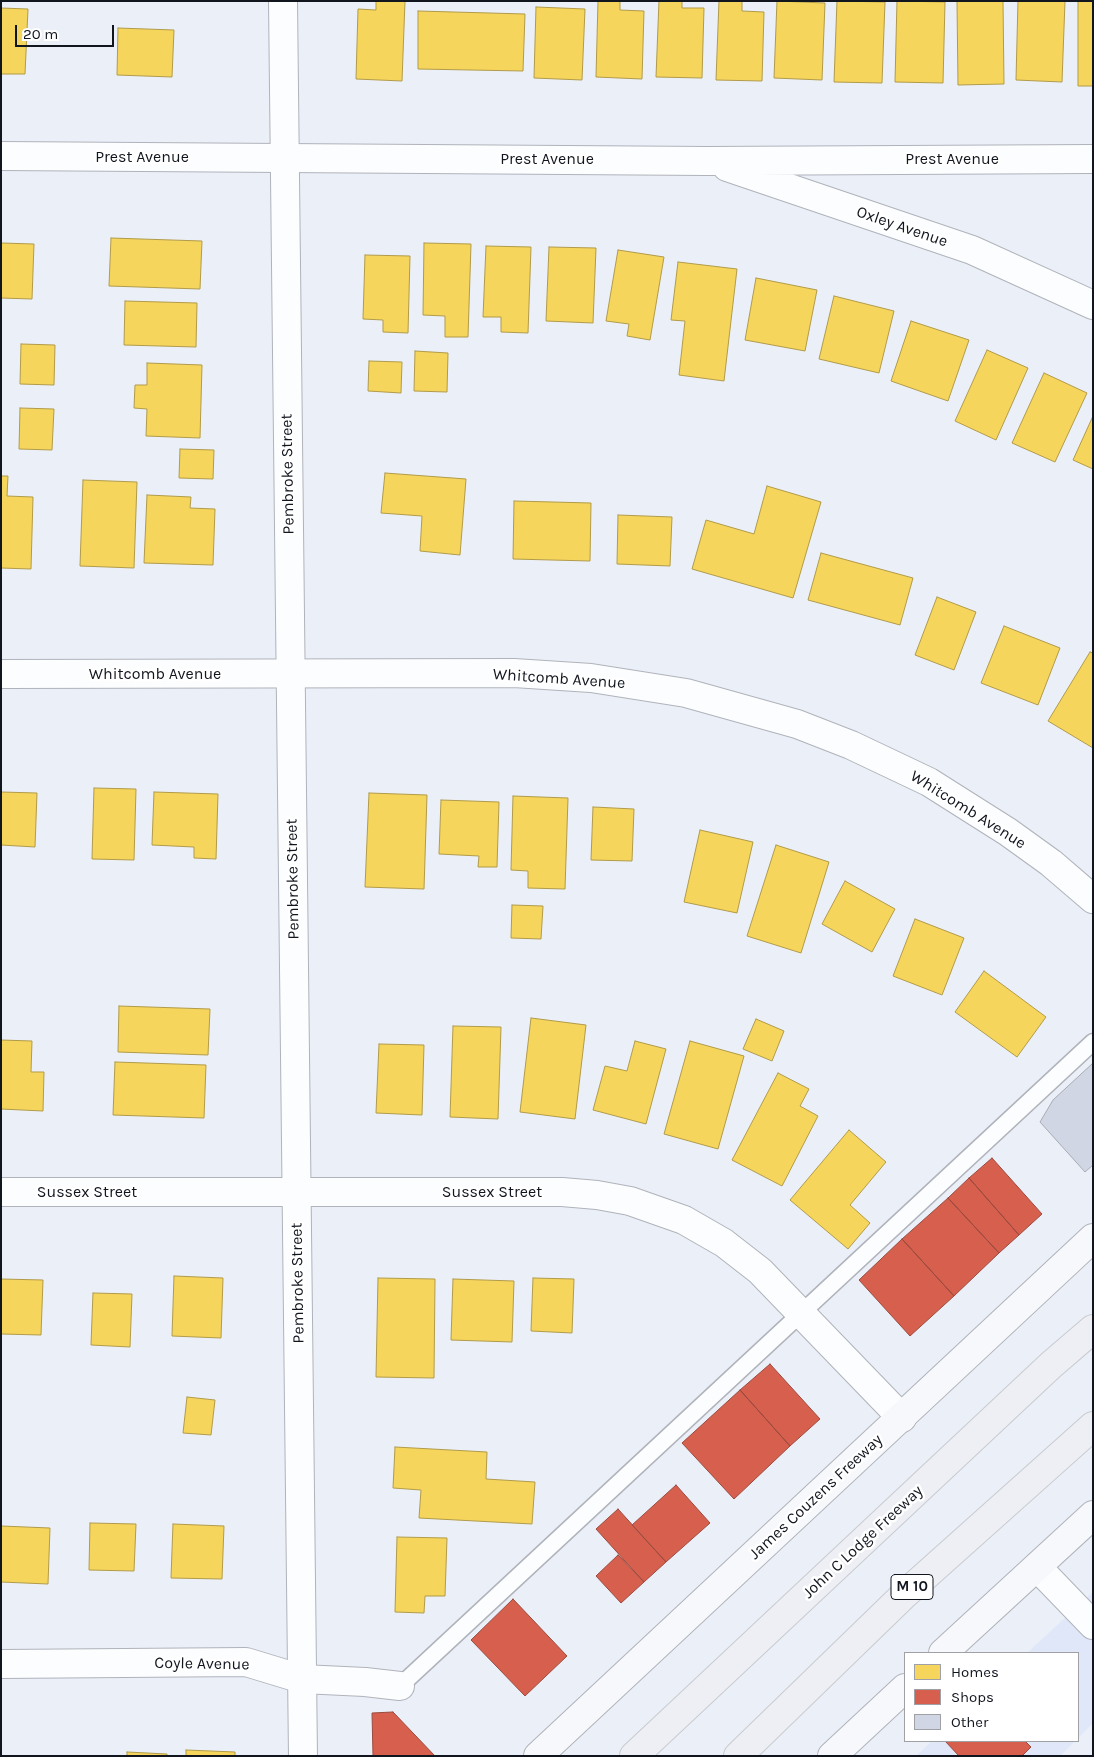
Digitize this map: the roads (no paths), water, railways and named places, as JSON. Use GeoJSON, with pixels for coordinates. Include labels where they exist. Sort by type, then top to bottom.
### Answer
{"type":"FeatureCollection","features":[{"type":"Feature","properties":{"kind":"highway","name":"John C Lodge Freeway"},"geometry":{"type":"LineString","coordinates":[[634,1756],[1044,1372],[1093,1329]]}},
{"type":"Feature","properties":{"kind":"highway","name":"M 10"},"geometry":{"type":"LineString","coordinates":[[738,1756],[905,1594],[1093,1426]]}},
{"type":"Feature","properties":{"kind":"main road","name":"James Couzens Freeway"},"geometry":{"type":"LineString","coordinates":[[538,1756],[1093,1238]]}},
{"type":"Feature","properties":{"kind":"main road"},"geometry":{"type":"LineString","coordinates":[[944,1652],[1093,1515]]}},
{"type":"Feature","properties":{"kind":"main road"},"geometry":{"type":"LineString","coordinates":[[832,1756],[904,1689]]}},
{"type":"Feature","properties":{"kind":"street","name":"Pembroke Street"},"geometry":{"type":"LineString","coordinates":[[283,1],[304,1756]]}},
{"type":"Feature","properties":{"kind":"street","name":"Prest Avenue"},"geometry":{"type":"LineString","coordinates":[[1,156],[707,160],[1093,159]]}},
{"type":"Feature","properties":{"kind":"street","name":"Oxley Avenue"},"geometry":{"type":"LineString","coordinates":[[707,160],[972,250],[1093,305]]}},
{"type":"Feature","properties":{"kind":"street","name":"Whitcomb Avenue"},"geometry":{"type":"LineString","coordinates":[[1,674],[514,673],[591,678],[686,693],[742,707],[797,724],[842,742],[929,782],[1008,832],[1050,862],[1093,899]]}},
{"type":"Feature","properties":{"kind":"street","name":"Sussex Street"},"geometry":{"type":"LineString","coordinates":[[1,1192],[562,1192],[597,1194],[630,1201],[684,1220],[724,1243],[760,1271],[902,1418]]}},
{"type":"Feature","properties":{"kind":"street"},"geometry":{"type":"LineString","coordinates":[[1037,1567],[1093,1625]]}},
{"type":"Feature","properties":{"kind":"street","name":"Coyle Avenue"},"geometry":{"type":"LineString","coordinates":[[1,1664],[246,1662],[302,1679],[400,1686]]}},
{"type":"Feature","properties":{"kind":"lane"},"geometry":{"type":"LineString","coordinates":[[400,1686],[1093,1042]]}}]}
